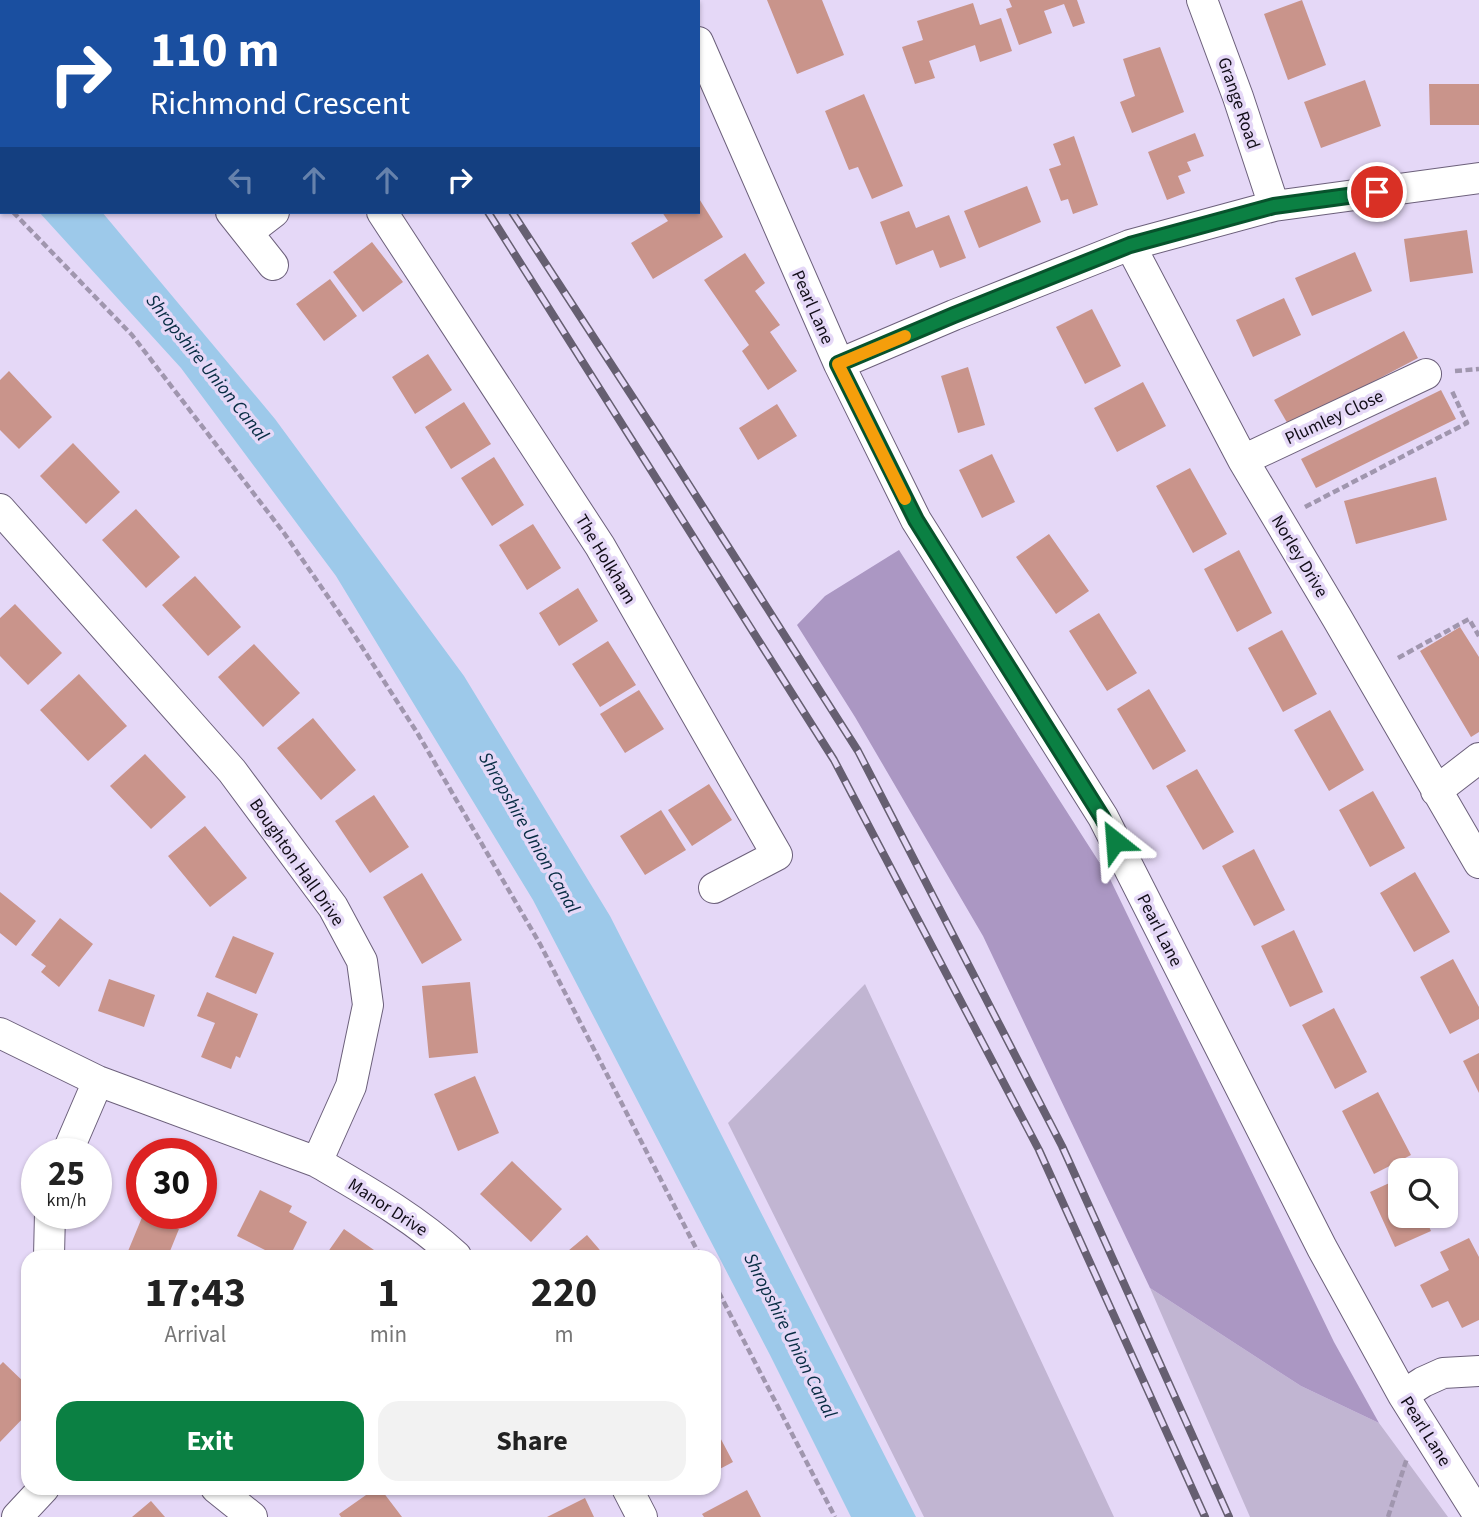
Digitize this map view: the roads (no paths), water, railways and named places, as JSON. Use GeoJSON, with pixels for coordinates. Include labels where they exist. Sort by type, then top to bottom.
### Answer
{"type":"FeatureCollection","features":[{"type":"Feature","properties":{"kind":"street","name":"Grange Road"},"geometry":{"type":"LineString","coordinates":[[1202,0],[1274,206]]}},
{"type":"Feature","properties":{"kind":"street","name":"Pearl Lane"},"geometry":{"type":"LineString","coordinates":[[700,47],[838,364],[916,520],[1102,817],[1322,1248],[1411,1407],[1479,1516]]}},
{"type":"Feature","properties":{"kind":"street"},"geometry":{"type":"LineString","coordinates":[[838,364],[1130,245],[1274,206],[1479,178]]}},
{"type":"Feature","properties":{"kind":"street"},"geometry":{"type":"LineString","coordinates":[[267,214],[239,222],[273,265]]}},
{"type":"Feature","properties":{"kind":"street","name":"The Holkham"},"geometry":{"type":"LineString","coordinates":[[384,214],[600,546],[777,855],[714,888]]}},
{"type":"Feature","properties":{"kind":"street","name":"Norley Drive"},"geometry":{"type":"LineString","coordinates":[[1130,245],[1243,460],[1479,863]]}},
{"type":"Feature","properties":{"kind":"street","name":"Plumley Close"},"geometry":{"type":"LineString","coordinates":[[1243,460],[1438,380]]}},
{"type":"Feature","properties":{"kind":"street","name":"Boughton Hall Drive"},"geometry":{"type":"LineString","coordinates":[[0,509],[232,771],[333,907],[362,961],[368,1005],[351,1086],[317,1162]]}},
{"type":"Feature","properties":{"kind":"street"},"geometry":{"type":"LineString","coordinates":[[1436,791],[1479,758]]}},
{"type":"Feature","properties":{"kind":"street"},"geometry":{"type":"LineString","coordinates":[[0,1033],[98,1081],[317,1162]]}},
{"type":"Feature","properties":{"kind":"street"},"geometry":{"type":"LineString","coordinates":[[73,1138],[98,1081]]}},
{"type":"Feature","properties":{"kind":"street","name":"Manor Drive"},"geometry":{"type":"LineString","coordinates":[[317,1162],[366,1190],[449,1250]]}},
{"type":"Feature","properties":{"kind":"street"},"geometry":{"type":"LineString","coordinates":[[49,1250],[50,1229]]}},
{"type":"Feature","properties":{"kind":"street"},"geometry":{"type":"LineString","coordinates":[[1411,1407],[1423,1382],[1443,1373],[1479,1371]]}},
{"type":"Feature","properties":{"kind":"street"},"geometry":{"type":"LineString","coordinates":[[17,1517],[37,1495]]}},
{"type":"Feature","properties":{"kind":"street"},"geometry":{"type":"LineString","coordinates":[[225,1495],[252,1517]]}},
{"type":"Feature","properties":{"kind":"street"},"geometry":{"type":"LineString","coordinates":[[630,1495],[642,1517]]}},
{"type":"Feature","properties":{"kind":"street"},"geometry":{"type":"LineString","coordinates":[[0,1511],[6,1517]]}},
{"type":"Feature","properties":{"kind":"water","name":"Shropshire Union Canal"},"geometry":{"type":"Polygon","coordinates":[[[41,214],[104,214],[275,419],[464,676],[610,916],[916,1517],[851,1517],[721,1261],[721,1250],[715,1250],[533,900],[336,576],[181,368],[41,214]]]}},
{"type":"Feature","properties":{"kind":"railway"},"geometry":{"type":"LineString","coordinates":[[489,214],[834,760],[1039,1150],[1205,1517]]}},
{"type":"Feature","properties":{"kind":"railway"},"geometry":{"type":"LineString","coordinates":[[513,214],[858,751],[1062,1146],[1229,1517]]}}]}
